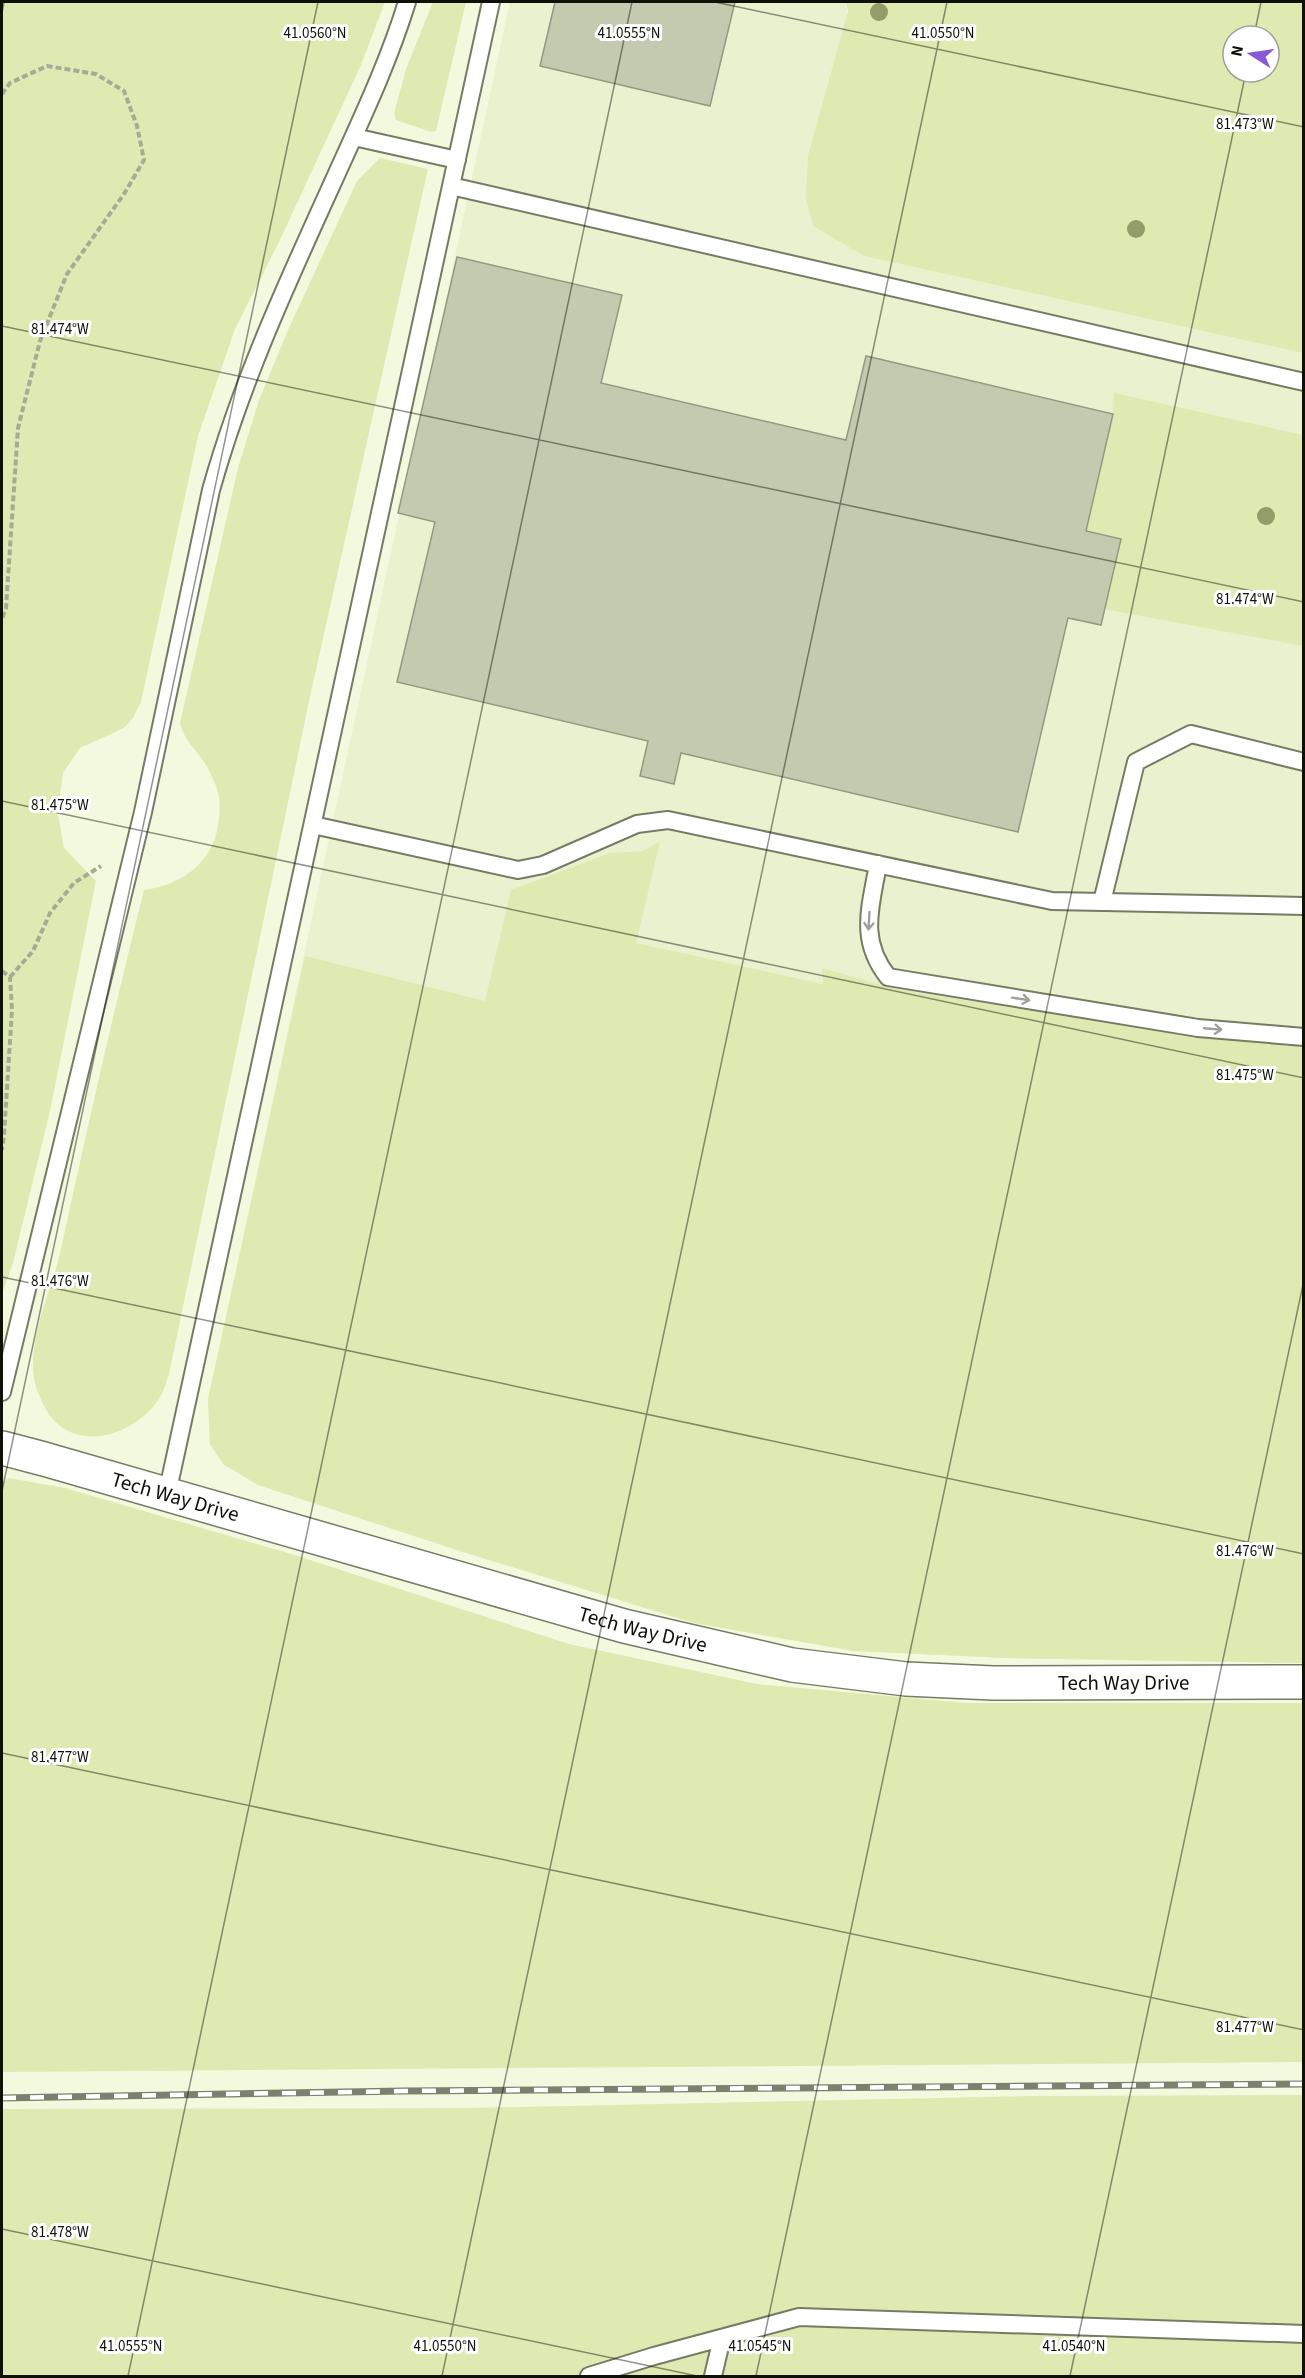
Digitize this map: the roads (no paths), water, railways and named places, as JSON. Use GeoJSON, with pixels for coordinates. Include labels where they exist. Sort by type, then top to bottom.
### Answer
{"type":"FeatureCollection","features":[{"type":"Feature","properties":{"kind":"street","name":"Tech Way Drive"},"geometry":{"type":"LineString","coordinates":[[2,1448],[624,1626],[792,1665],[906,1679],[993,1683],[1304,1682]]}},
{"type":"Feature","properties":{"kind":"lane"},"geometry":{"type":"LineString","coordinates":[[2,1392],[134,846],[211,490],[224,444],[275,310],[387,61],[407,2]]}},
{"type":"Feature","properties":{"kind":"lane"},"geometry":{"type":"LineString","coordinates":[[167,1494],[491,2]]}},
{"type":"Feature","properties":{"kind":"lane"},"geometry":{"type":"LineString","coordinates":[[354,136],[457,160]]}},
{"type":"Feature","properties":{"kind":"lane"},"geometry":{"type":"LineString","coordinates":[[451,186],[1304,382]]}},
{"type":"Feature","properties":{"kind":"lane"},"geometry":{"type":"LineString","coordinates":[[1102,902],[1136,762],[1191,734],[1304,762]]}},
{"type":"Feature","properties":{"kind":"lane"},"geometry":{"type":"LineString","coordinates":[[313,825],[518,870],[543,865],[637,824],[669,820],[1052,901],[1304,906]]}},
{"type":"Feature","properties":{"kind":"lane"},"geometry":{"type":"LineString","coordinates":[[878,864],[867,926],[877,963],[888,976],[1198,1028],[1304,1037]]}},
{"type":"Feature","properties":{"kind":"lane"},"geometry":{"type":"LineString","coordinates":[[589,2376],[799,2317],[1304,2334]]}},
{"type":"Feature","properties":{"kind":"lane"},"geometry":{"type":"LineString","coordinates":[[713,2376],[722,2338]]}},
{"type":"Feature","properties":{"kind":"railway"},"geometry":{"type":"LineString","coordinates":[[2,2098],[404,2091],[1304,2084]]}}]}
